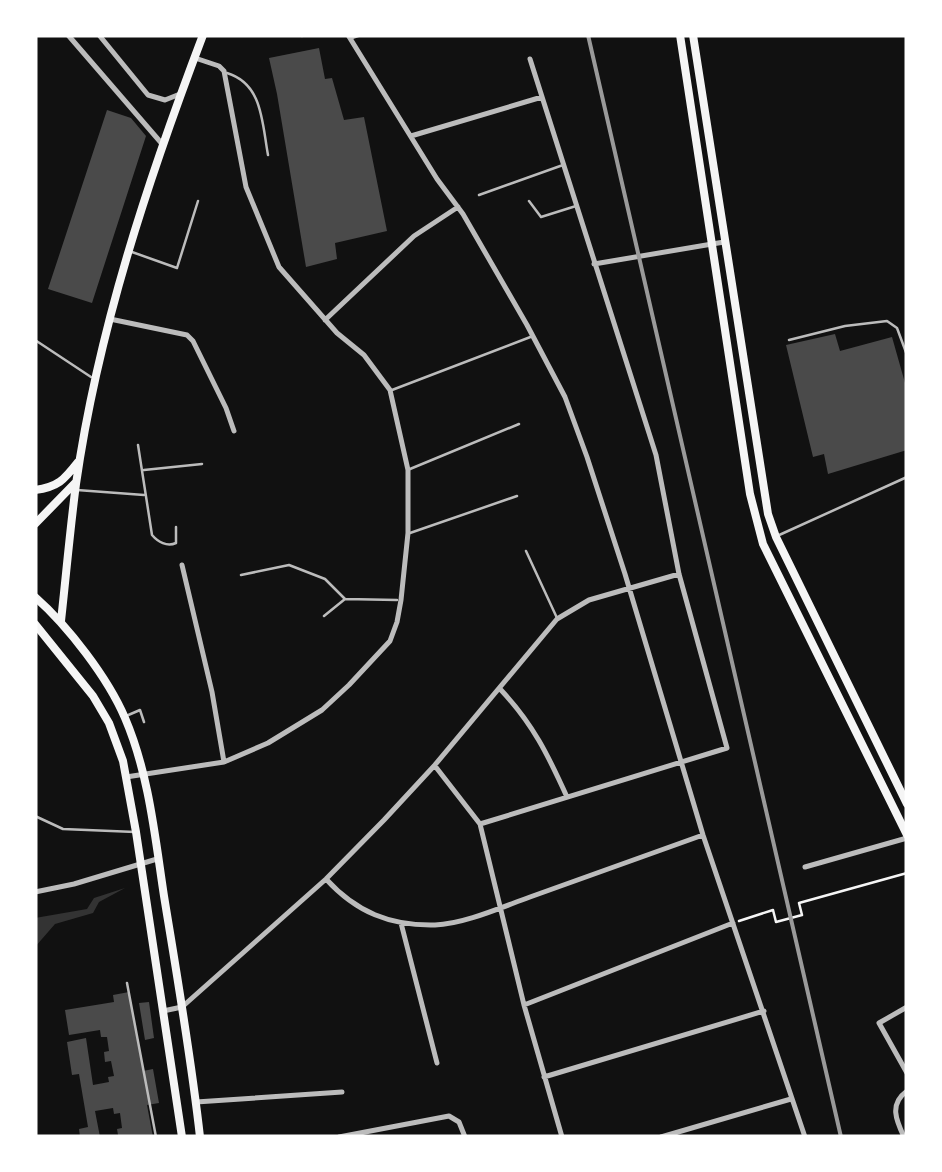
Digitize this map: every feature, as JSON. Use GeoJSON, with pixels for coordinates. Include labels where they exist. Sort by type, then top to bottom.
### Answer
{"type":"FeatureCollection","features":[{"type":"Feature","properties":{"kind":"main road"},"geometry":{"type":"LineString","coordinates":[[61,621],[76,486],[110,318],[180,94],[203,35]]}},
{"type":"Feature","properties":{"kind":"main road"},"geometry":{"type":"LineString","coordinates":[[680,35],[750,494],[763,544],[907,837]]}},
{"type":"Feature","properties":{"kind":"main road"},"geometry":{"type":"LineString","coordinates":[[693,35],[763,488],[776,537],[907,804]]}},
{"type":"Feature","properties":{"kind":"main road"},"geometry":{"type":"LineString","coordinates":[[35,490],[52,488],[81,459]]}},
{"type":"Feature","properties":{"kind":"main road"},"geometry":{"type":"LineString","coordinates":[[35,524],[76,486]]}},
{"type":"Feature","properties":{"kind":"main road"},"geometry":{"type":"LineString","coordinates":[[35,597],[61,621],[108,686],[125,717],[144,775],[200,1137]]}},
{"type":"Feature","properties":{"kind":"main road"},"geometry":{"type":"LineString","coordinates":[[35,624],[93,696],[123,761],[182,1137]]}},
{"type":"Feature","properties":{"kind":"street"},"geometry":{"type":"LineString","coordinates":[[68,35],[164,146]]}},
{"type":"Feature","properties":{"kind":"street"},"geometry":{"type":"LineString","coordinates":[[98,35],[148,94],[165,100],[180,94]]}},
{"type":"Feature","properties":{"kind":"street"},"geometry":{"type":"LineString","coordinates":[[350,37],[437,179],[458,206],[559,384],[582,442],[703,835],[805,1137]]}},
{"type":"Feature","properties":{"kind":"street"},"geometry":{"type":"LineString","coordinates":[[126,777],[224,762],[268,744],[322,710],[390,640],[398,622],[408,533],[408,470],[390,390],[364,355],[336,334],[279,267],[246,187],[224,72],[219,66],[194,58]]}},
{"type":"Feature","properties":{"kind":"street"},"geometry":{"type":"LineString","coordinates":[[480,824],[727,748],[679,574],[656,455],[530,59]]}},
{"type":"Feature","properties":{"kind":"street"},"geometry":{"type":"LineString","coordinates":[[411,136],[542,97]]}},
{"type":"Feature","properties":{"kind":"street"},"geometry":{"type":"LineString","coordinates":[[325,320],[414,236],[458,206]]}},
{"type":"Feature","properties":{"kind":"street"},"geometry":{"type":"LineString","coordinates":[[594,264],[725,242]]}},
{"type":"Feature","properties":{"kind":"street"},"geometry":{"type":"LineString","coordinates":[[110,318],[188,335],[234,431]]}},
{"type":"Feature","properties":{"kind":"street"},"geometry":{"type":"LineString","coordinates":[[182,565],[224,762]]}},
{"type":"Feature","properties":{"kind":"street"},"geometry":{"type":"LineString","coordinates":[[164,1011],[182,1008],[326,879],[434,766],[558,620],[589,600],[679,574]]}},
{"type":"Feature","properties":{"kind":"street"},"geometry":{"type":"LineString","coordinates":[[500,689],[544,746],[567,797]]}},
{"type":"Feature","properties":{"kind":"street"},"geometry":{"type":"LineString","coordinates":[[434,766],[480,824],[524,1005],[562,1137]]}},
{"type":"Feature","properties":{"kind":"street"},"geometry":{"type":"LineString","coordinates":[[326,879],[351,904],[375,914],[401,922],[445,924],[703,835]]}},
{"type":"Feature","properties":{"kind":"street"},"geometry":{"type":"LineString","coordinates":[[805,867],[907,837]]}},
{"type":"Feature","properties":{"kind":"street"},"geometry":{"type":"LineString","coordinates":[[35,892],[158,859]]}},
{"type":"Feature","properties":{"kind":"street"},"geometry":{"type":"LineString","coordinates":[[401,922],[437,1063]]}},
{"type":"Feature","properties":{"kind":"street"},"geometry":{"type":"LineString","coordinates":[[524,1005],[733,922]]}},
{"type":"Feature","properties":{"kind":"street"},"geometry":{"type":"LineString","coordinates":[[906,1009],[878,1023],[907,1073]]}},
{"type":"Feature","properties":{"kind":"street"},"geometry":{"type":"LineString","coordinates":[[544,1077],[764,1010]]}},
{"type":"Feature","properties":{"kind":"street"},"geometry":{"type":"LineString","coordinates":[[196,1102],[342,1092]]}},
{"type":"Feature","properties":{"kind":"street"},"geometry":{"type":"LineString","coordinates":[[904,1137],[894,1112],[899,1097],[907,1092]]}},
{"type":"Feature","properties":{"kind":"street"},"geometry":{"type":"LineString","coordinates":[[661,1137],[792,1099]]}},
{"type":"Feature","properties":{"kind":"street"},"geometry":{"type":"LineString","coordinates":[[340,1137],[449,1116],[455,1118],[465,1137]]}},
{"type":"Feature","properties":{"kind":"lane"},"geometry":{"type":"LineString","coordinates":[[350,37],[360,35]]}},
{"type":"Feature","properties":{"kind":"lane"},"geometry":{"type":"LineString","coordinates":[[224,72],[236,75],[256,95],[268,155]]}},
{"type":"Feature","properties":{"kind":"lane"},"geometry":{"type":"LineString","coordinates":[[479,195],[562,165]]}},
{"type":"Feature","properties":{"kind":"lane"},"geometry":{"type":"LineString","coordinates":[[529,200],[541,217],[576,206]]}},
{"type":"Feature","properties":{"kind":"lane"},"geometry":{"type":"LineString","coordinates":[[130,251],[177,268],[198,201]]}},
{"type":"Feature","properties":{"kind":"lane"},"geometry":{"type":"LineString","coordinates":[[788,340],[887,320],[897,328],[907,356]]}},
{"type":"Feature","properties":{"kind":"lane"},"geometry":{"type":"LineString","coordinates":[[390,390],[533,336]]}},
{"type":"Feature","properties":{"kind":"lane"},"geometry":{"type":"LineString","coordinates":[[35,340],[96,380]]}},
{"type":"Feature","properties":{"kind":"lane"},"geometry":{"type":"LineString","coordinates":[[408,470],[519,424]]}},
{"type":"Feature","properties":{"kind":"lane"},"geometry":{"type":"LineString","coordinates":[[138,446],[150,525],[157,541],[176,543],[176,527]]}},
{"type":"Feature","properties":{"kind":"lane"},"geometry":{"type":"LineString","coordinates":[[142,470],[202,464]]}},
{"type":"Feature","properties":{"kind":"lane"},"geometry":{"type":"LineString","coordinates":[[776,537],[907,476]]}},
{"type":"Feature","properties":{"kind":"lane"},"geometry":{"type":"LineString","coordinates":[[76,486],[145,495]]}},
{"type":"Feature","properties":{"kind":"lane"},"geometry":{"type":"LineString","coordinates":[[408,533],[517,496]]}},
{"type":"Feature","properties":{"kind":"lane"},"geometry":{"type":"LineString","coordinates":[[526,550],[558,620]]}},
{"type":"Feature","properties":{"kind":"lane"},"geometry":{"type":"LineString","coordinates":[[241,575],[289,566],[324,579],[346,600]]}},
{"type":"Feature","properties":{"kind":"lane"},"geometry":{"type":"LineString","coordinates":[[324,616],[346,600],[401,600]]}},
{"type":"Feature","properties":{"kind":"lane"},"geometry":{"type":"LineString","coordinates":[[125,717],[140,710],[144,722]]}},
{"type":"Feature","properties":{"kind":"lane"},"geometry":{"type":"LineString","coordinates":[[35,816],[63,828],[136,832]]}},
{"type":"Feature","properties":{"kind":"lane"},"geometry":{"type":"LineString","coordinates":[[128,983],[156,1137]]}},
{"type":"Feature","properties":{"kind":"path"},"geometry":{"type":"LineString","coordinates":[[733,922],[773,910],[776,922],[802,915],[798,903],[907,873]]}},
{"type":"Feature","properties":{"kind":"shaded area"},"geometry":{"type":"Polygon","coordinates":[[[125,888],[99,902],[93,913],[55,924],[35,947],[35,918],[87,909],[94,898],[125,888]]]}},
{"type":"Feature","properties":{"kind":"building"},"geometry":{"type":"Polygon","coordinates":[[[319,48],[325,79],[332,78],[344,120],[364,117],[387,231],[335,243],[337,259],[306,267],[269,58],[319,48]]]}},
{"type":"Feature","properties":{"kind":"building"},"geometry":{"type":"Polygon","coordinates":[[[107,110],[131,118],[146,136],[92,303],[48,289],[107,110]]]}},
{"type":"Feature","properties":{"kind":"building"},"geometry":{"type":"Polygon","coordinates":[[[835,334],[840,351],[892,337],[907,390],[907,450],[828,474],[824,454],[813,457],[786,345],[835,334]]]}},
{"type":"Feature","properties":{"kind":"building"},"geometry":{"type":"Polygon","coordinates":[[[129,992],[143,1071],[153,1069],[159,1103],[147,1105],[153,1137],[118,1135],[117,1129],[122,1128],[120,1113],[114,1114],[113,1108],[95,1111],[100,1137],[80,1137],[79,1129],[88,1127],[79,1074],[72,1075],[67,1042],[86,1038],[93,1085],[109,1082],[108,1077],[114,1076],[111,1061],[105,1062],[104,1052],[109,1051],[107,1037],[101,1037],[100,1030],[69,1035],[65,1010],[114,1002],[113,995],[129,992]]]}},
{"type":"Feature","properties":{"kind":"building"},"geometry":{"type":"Polygon","coordinates":[[[149,1002],[154,1038],[145,1040],[139,1003],[149,1002]]]}},
{"type":"Feature","properties":{"kind":"railway"},"geometry":{"type":"LineString","coordinates":[[588,35],[841,1137]]}}]}
